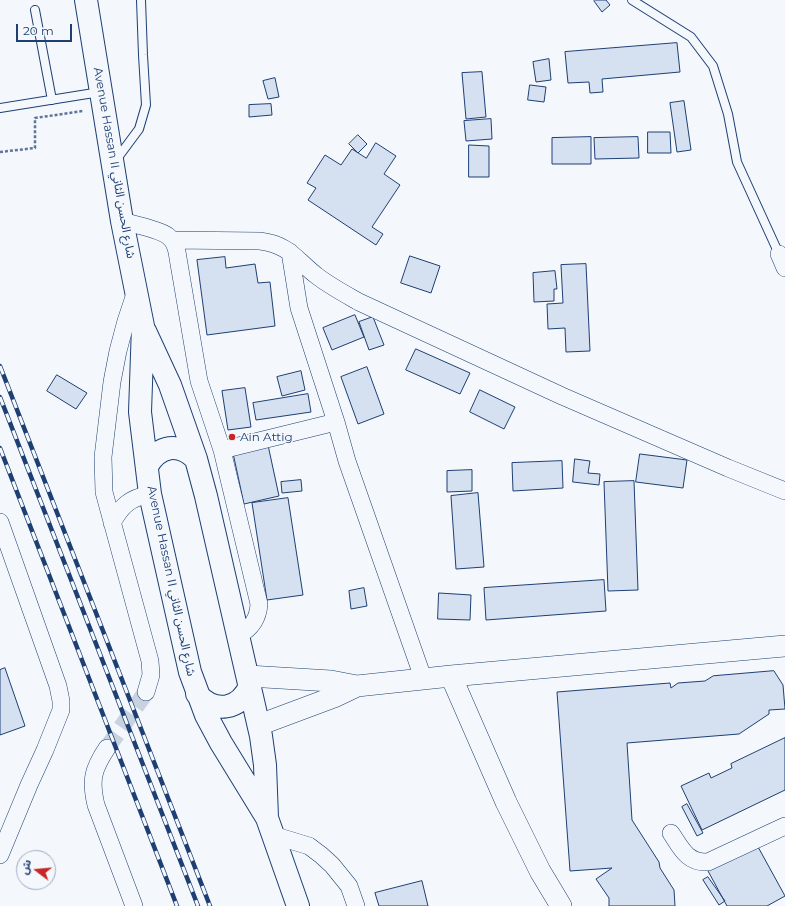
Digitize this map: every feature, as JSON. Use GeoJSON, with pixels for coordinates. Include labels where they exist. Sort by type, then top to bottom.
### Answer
{"type":"FeatureCollection","features":[{"type":"Feature","properties":{"kind":"main road","name":"Avenue Hassan II شارع الحسن الثاني"},"geometry":{"type":"LineString","coordinates":[[86,0],[122,221],[143,326],[170,385],[196,459],[206,496],[259,725],[265,765],[270,826]]}},
{"type":"Feature","properties":{"kind":"main road","name":"Avenue Hassan II شارع الحسن الثاني"},"geometry":{"type":"LineString","coordinates":[[143,326],[140,412],[146,466],[150,494],[190,672],[206,715],[270,826],[298,906]]}},
{"type":"Feature","properties":{"kind":"main road"},"geometry":{"type":"LineString","coordinates":[[146,466],[156,454],[172,448],[185,451],[196,459]]}},
{"type":"Feature","properties":{"kind":"main road"},"geometry":{"type":"LineString","coordinates":[[197,694],[208,703],[221,707],[236,703],[242,699],[249,681]]}},
{"type":"Feature","properties":{"kind":"street"},"geometry":{"type":"LineString","coordinates":[[122,221],[163,233],[172,240],[177,252],[199,381],[222,450],[259,604],[259,612],[256,620],[239,635]]}},
{"type":"Feature","properties":{"kind":"street"},"geometry":{"type":"LineString","coordinates":[[172,240],[260,241],[277,245],[290,252],[332,287],[359,302],[562,396],[785,491]]}},
{"type":"Feature","properties":{"kind":"street"},"geometry":{"type":"LineString","coordinates":[[290,252],[299,308],[347,460],[423,678]]}},
{"type":"Feature","properties":{"kind":"street"},"geometry":{"type":"LineString","coordinates":[[136,291],[118,351],[112,382],[103,457],[104,492],[150,661],[151,675],[146,692]]}},
{"type":"Feature","properties":{"kind":"street"},"geometry":{"type":"LineString","coordinates":[[222,450],[336,422]]}},
{"type":"Feature","properties":{"kind":"street"},"geometry":{"type":"LineString","coordinates":[[112,523],[118,512],[127,502],[138,496],[150,494]]}},
{"type":"Feature","properties":{"kind":"street"},"geometry":{"type":"LineString","coordinates":[[0,522],[58,686],[61,701],[61,710],[0,855]]}},
{"type":"Feature","properties":{"kind":"street"},"geometry":{"type":"LineString","coordinates":[[249,681],[332,682],[357,686],[423,678],[785,646]]}},
{"type":"Feature","properties":{"kind":"street"},"geometry":{"type":"LineString","coordinates":[[451,676],[506,802],[540,871],[561,906]]}},
{"type":"Feature","properties":{"kind":"street"},"geometry":{"type":"LineString","coordinates":[[259,725],[334,697],[357,686]]}},
{"type":"Feature","properties":{"kind":"street"},"geometry":{"type":"LineString","coordinates":[[107,748],[97,764],[93,776],[93,791],[96,805],[134,906]]}},
{"type":"Feature","properties":{"kind":"street"},"geometry":{"type":"LineString","coordinates":[[270,826],[309,846],[332,865],[349,886],[356,906]]}},
{"type":"Feature","properties":{"kind":"street"},"geometry":{"type":"LineString","coordinates":[[671,833],[687,856],[699,862],[708,862],[785,826]]}},
{"type":"Feature","properties":{"kind":"lane"},"geometry":{"type":"LineString","coordinates":[[113,164],[139,129],[146,105],[141,0]]}},
{"type":"Feature","properties":{"kind":"lane"},"geometry":{"type":"LineString","coordinates":[[632,0],[691,37],[713,66],[728,114],[737,162],[782,261]]}},
{"type":"Feature","properties":{"kind":"lane"},"geometry":{"type":"LineString","coordinates":[[35,10],[52,100]]}},
{"type":"Feature","properties":{"kind":"lane"},"geometry":{"type":"LineString","coordinates":[[0,108],[52,100],[102,100]]}},
{"type":"Feature","properties":{"kind":"path"},"geometry":{"type":"LineString","coordinates":[[0,152],[35,148],[36,118],[102,100]]}},
{"type":"Feature","properties":{"kind":"building"},"geometry":{"type":"Polygon","coordinates":[[[606,0],[610,5],[602,12],[594,1],[606,0]]]}},
{"type":"Feature","properties":{"kind":"building"},"geometry":{"type":"Polygon","coordinates":[[[677,43],[680,72],[602,79],[603,92],[590,93],[589,82],[568,83],[565,52],[677,43]]]}},
{"type":"Feature","properties":{"kind":"building"},"geometry":{"type":"Polygon","coordinates":[[[549,59],[551,80],[536,82],[533,62],[549,59]]]}},
{"type":"Feature","properties":{"kind":"building"},"geometry":{"type":"Polygon","coordinates":[[[482,72],[486,117],[466,119],[462,73],[482,72]]]}},
{"type":"Feature","properties":{"kind":"building"},"geometry":{"type":"Polygon","coordinates":[[[275,78],[279,97],[268,99],[263,81],[275,78]]]}},
{"type":"Feature","properties":{"kind":"building"},"geometry":{"type":"Polygon","coordinates":[[[530,85],[546,87],[544,102],[528,100],[530,85]]]}},
{"type":"Feature","properties":{"kind":"building"},"geometry":{"type":"Polygon","coordinates":[[[684,101],[691,150],[677,152],[670,103],[684,101]]]}},
{"type":"Feature","properties":{"kind":"building"},"geometry":{"type":"Polygon","coordinates":[[[271,104],[272,115],[249,117],[249,105],[271,104]]]}},
{"type":"Feature","properties":{"kind":"building"},"geometry":{"type":"Polygon","coordinates":[[[491,119],[492,139],[466,141],[464,121],[491,119]]]}},
{"type":"Feature","properties":{"kind":"building"},"geometry":{"type":"Polygon","coordinates":[[[648,132],[670,132],[671,153],[648,153],[648,132]]]}},
{"type":"Feature","properties":{"kind":"building"},"geometry":{"type":"Polygon","coordinates":[[[358,135],[367,144],[358,153],[349,144],[358,135]]]}},
{"type":"Feature","properties":{"kind":"building"},"geometry":{"type":"Polygon","coordinates":[[[591,137],[591,164],[552,164],[552,138],[591,137]]]}},
{"type":"Feature","properties":{"kind":"building"},"geometry":{"type":"Polygon","coordinates":[[[638,137],[639,158],[595,159],[594,138],[638,137]]]}},
{"type":"Feature","properties":{"kind":"building"},"geometry":{"type":"Polygon","coordinates":[[[376,143],[396,156],[384,174],[400,185],[372,227],[383,234],[376,245],[308,200],[316,188],[307,183],[325,155],[341,165],[352,149],[366,158],[376,143]]]}},
{"type":"Feature","properties":{"kind":"building"},"geometry":{"type":"Polygon","coordinates":[[[469,145],[489,146],[489,177],[469,177],[469,145]]]}},
{"type":"Feature","properties":{"kind":"building"},"geometry":{"type":"Polygon","coordinates":[[[410,256],[440,266],[431,293],[401,283],[410,256]]]}},
{"type":"Feature","properties":{"kind":"building"},"geometry":{"type":"Polygon","coordinates":[[[225,257],[226,268],[255,264],[258,283],[270,282],[275,326],[207,335],[197,260],[225,257]]]}},
{"type":"Feature","properties":{"kind":"building"},"geometry":{"type":"Polygon","coordinates":[[[586,264],[590,351],[566,352],[565,328],[548,329],[547,304],[563,303],[561,265],[586,264]]]}},
{"type":"Feature","properties":{"kind":"building"},"geometry":{"type":"Polygon","coordinates":[[[555,271],[557,289],[554,289],[554,301],[534,302],[533,273],[555,271]]]}},
{"type":"Feature","properties":{"kind":"building"},"geometry":{"type":"Polygon","coordinates":[[[355,315],[364,337],[332,350],[323,328],[355,315]]]}},
{"type":"Feature","properties":{"kind":"building"},"geometry":{"type":"Polygon","coordinates":[[[373,317],[384,345],[369,350],[359,322],[373,317]]]}},
{"type":"Feature","properties":{"kind":"building"},"geometry":{"type":"Polygon","coordinates":[[[416,349],[470,373],[460,394],[406,370],[416,349]]]}},
{"type":"Feature","properties":{"kind":"building"},"geometry":{"type":"Polygon","coordinates":[[[367,367],[384,414],[358,424],[341,377],[367,367]]]}},
{"type":"Feature","properties":{"kind":"building"},"geometry":{"type":"Polygon","coordinates":[[[301,371],[305,390],[282,396],[277,377],[301,371]]]}},
{"type":"Feature","properties":{"kind":"building"},"geometry":{"type":"Polygon","coordinates":[[[57,375],[87,393],[76,409],[47,391],[57,375]]]}},
{"type":"Feature","properties":{"kind":"building"},"geometry":{"type":"Polygon","coordinates":[[[245,388],[251,427],[228,430],[222,391],[245,388]]]}},
{"type":"Feature","properties":{"kind":"building"},"geometry":{"type":"Polygon","coordinates":[[[480,390],[515,407],[504,429],[470,412],[480,390]]]}},
{"type":"Feature","properties":{"kind":"building"},"geometry":{"type":"Polygon","coordinates":[[[308,394],[311,412],[256,420],[253,403],[308,394]]]}},
{"type":"Feature","properties":{"kind":"building"},"geometry":{"type":"Polygon","coordinates":[[[268,445],[279,496],[244,504],[233,453],[268,445]]]}},
{"type":"Feature","properties":{"kind":"building"},"geometry":{"type":"Polygon","coordinates":[[[640,454],[687,460],[683,488],[636,482],[640,454]]]}},
{"type":"Feature","properties":{"kind":"building"},"geometry":{"type":"Polygon","coordinates":[[[575,459],[590,461],[588,473],[600,474],[599,485],[573,482],[575,459]]]}},
{"type":"Feature","properties":{"kind":"building"},"geometry":{"type":"Polygon","coordinates":[[[562,461],[563,488],[513,491],[512,463],[562,461]]]}},
{"type":"Feature","properties":{"kind":"building"},"geometry":{"type":"Polygon","coordinates":[[[472,470],[472,491],[447,492],[447,471],[472,470]]]}},
{"type":"Feature","properties":{"kind":"building"},"geometry":{"type":"Polygon","coordinates":[[[301,480],[302,491],[282,493],[281,482],[301,480]]]}},
{"type":"Feature","properties":{"kind":"building"},"geometry":{"type":"Polygon","coordinates":[[[634,481],[638,590],[608,591],[604,482],[634,481]]]}},
{"type":"Feature","properties":{"kind":"building"},"geometry":{"type":"Polygon","coordinates":[[[478,493],[484,567],[456,569],[451,496],[478,493]]]}},
{"type":"Feature","properties":{"kind":"building"},"geometry":{"type":"Polygon","coordinates":[[[288,498],[303,595],[267,600],[252,503],[288,498]]]}},
{"type":"Feature","properties":{"kind":"building"},"geometry":{"type":"Polygon","coordinates":[[[604,580],[606,611],[486,620],[484,588],[604,580]]]}},
{"type":"Feature","properties":{"kind":"building"},"geometry":{"type":"Polygon","coordinates":[[[364,588],[367,606],[351,609],[349,591],[364,588]]]}},
{"type":"Feature","properties":{"kind":"building"},"geometry":{"type":"Polygon","coordinates":[[[439,593],[471,595],[470,620],[438,619],[439,593]]]}},
{"type":"Feature","properties":{"kind":"building"},"geometry":{"type":"Polygon","coordinates":[[[5,668],[25,726],[0,735],[0,670],[5,668]]]}},
{"type":"Feature","properties":{"kind":"building"},"geometry":{"type":"Polygon","coordinates":[[[774,671],[783,685],[785,709],[769,710],[769,714],[739,734],[627,743],[632,820],[659,862],[660,868],[674,890],[675,906],[609,906],[609,898],[596,879],[612,868],[570,871],[557,692],[670,683],[671,688],[678,683],[705,681],[713,676],[774,671]]]}},
{"type":"Feature","properties":{"kind":"building"},"geometry":{"type":"Polygon","coordinates":[[[785,738],[785,790],[702,830],[681,786],[709,773],[711,778],[732,768],[731,764],[785,738]]]}},
{"type":"Feature","properties":{"kind":"building"},"geometry":{"type":"Polygon","coordinates":[[[687,804],[703,833],[697,836],[682,807],[687,804]]]}},
{"type":"Feature","properties":{"kind":"building"},"geometry":{"type":"Polygon","coordinates":[[[757,845],[785,896],[767,906],[727,906],[708,871],[757,845]]]}},
{"type":"Feature","properties":{"kind":"building"},"geometry":{"type":"Polygon","coordinates":[[[708,877],[725,901],[719,905],[703,880],[708,877]]]}},
{"type":"Feature","properties":{"kind":"building"},"geometry":{"type":"Polygon","coordinates":[[[422,881],[428,906],[379,906],[375,893],[422,881]]]}},
{"type":"Feature","properties":{"kind":"tunnel"},"geometry":{"type":"LineString","coordinates":[[107,748],[146,692]]}},
{"type":"Feature","properties":{"kind":"railway"},"geometry":{"type":"LineString","coordinates":[[0,366],[210,906]]}},
{"type":"Feature","properties":{"kind":"railway"},"geometry":{"type":"LineString","coordinates":[[0,397],[198,906]]}},
{"type":"Feature","properties":{"kind":"railway"},"geometry":{"type":"LineString","coordinates":[[0,448],[177,906]]}},
{"type":"Feature","properties":{"kind":"place","name":"Ain Attig"},"geometry":{"type":"Point","coordinates":[232,437]}}]}
